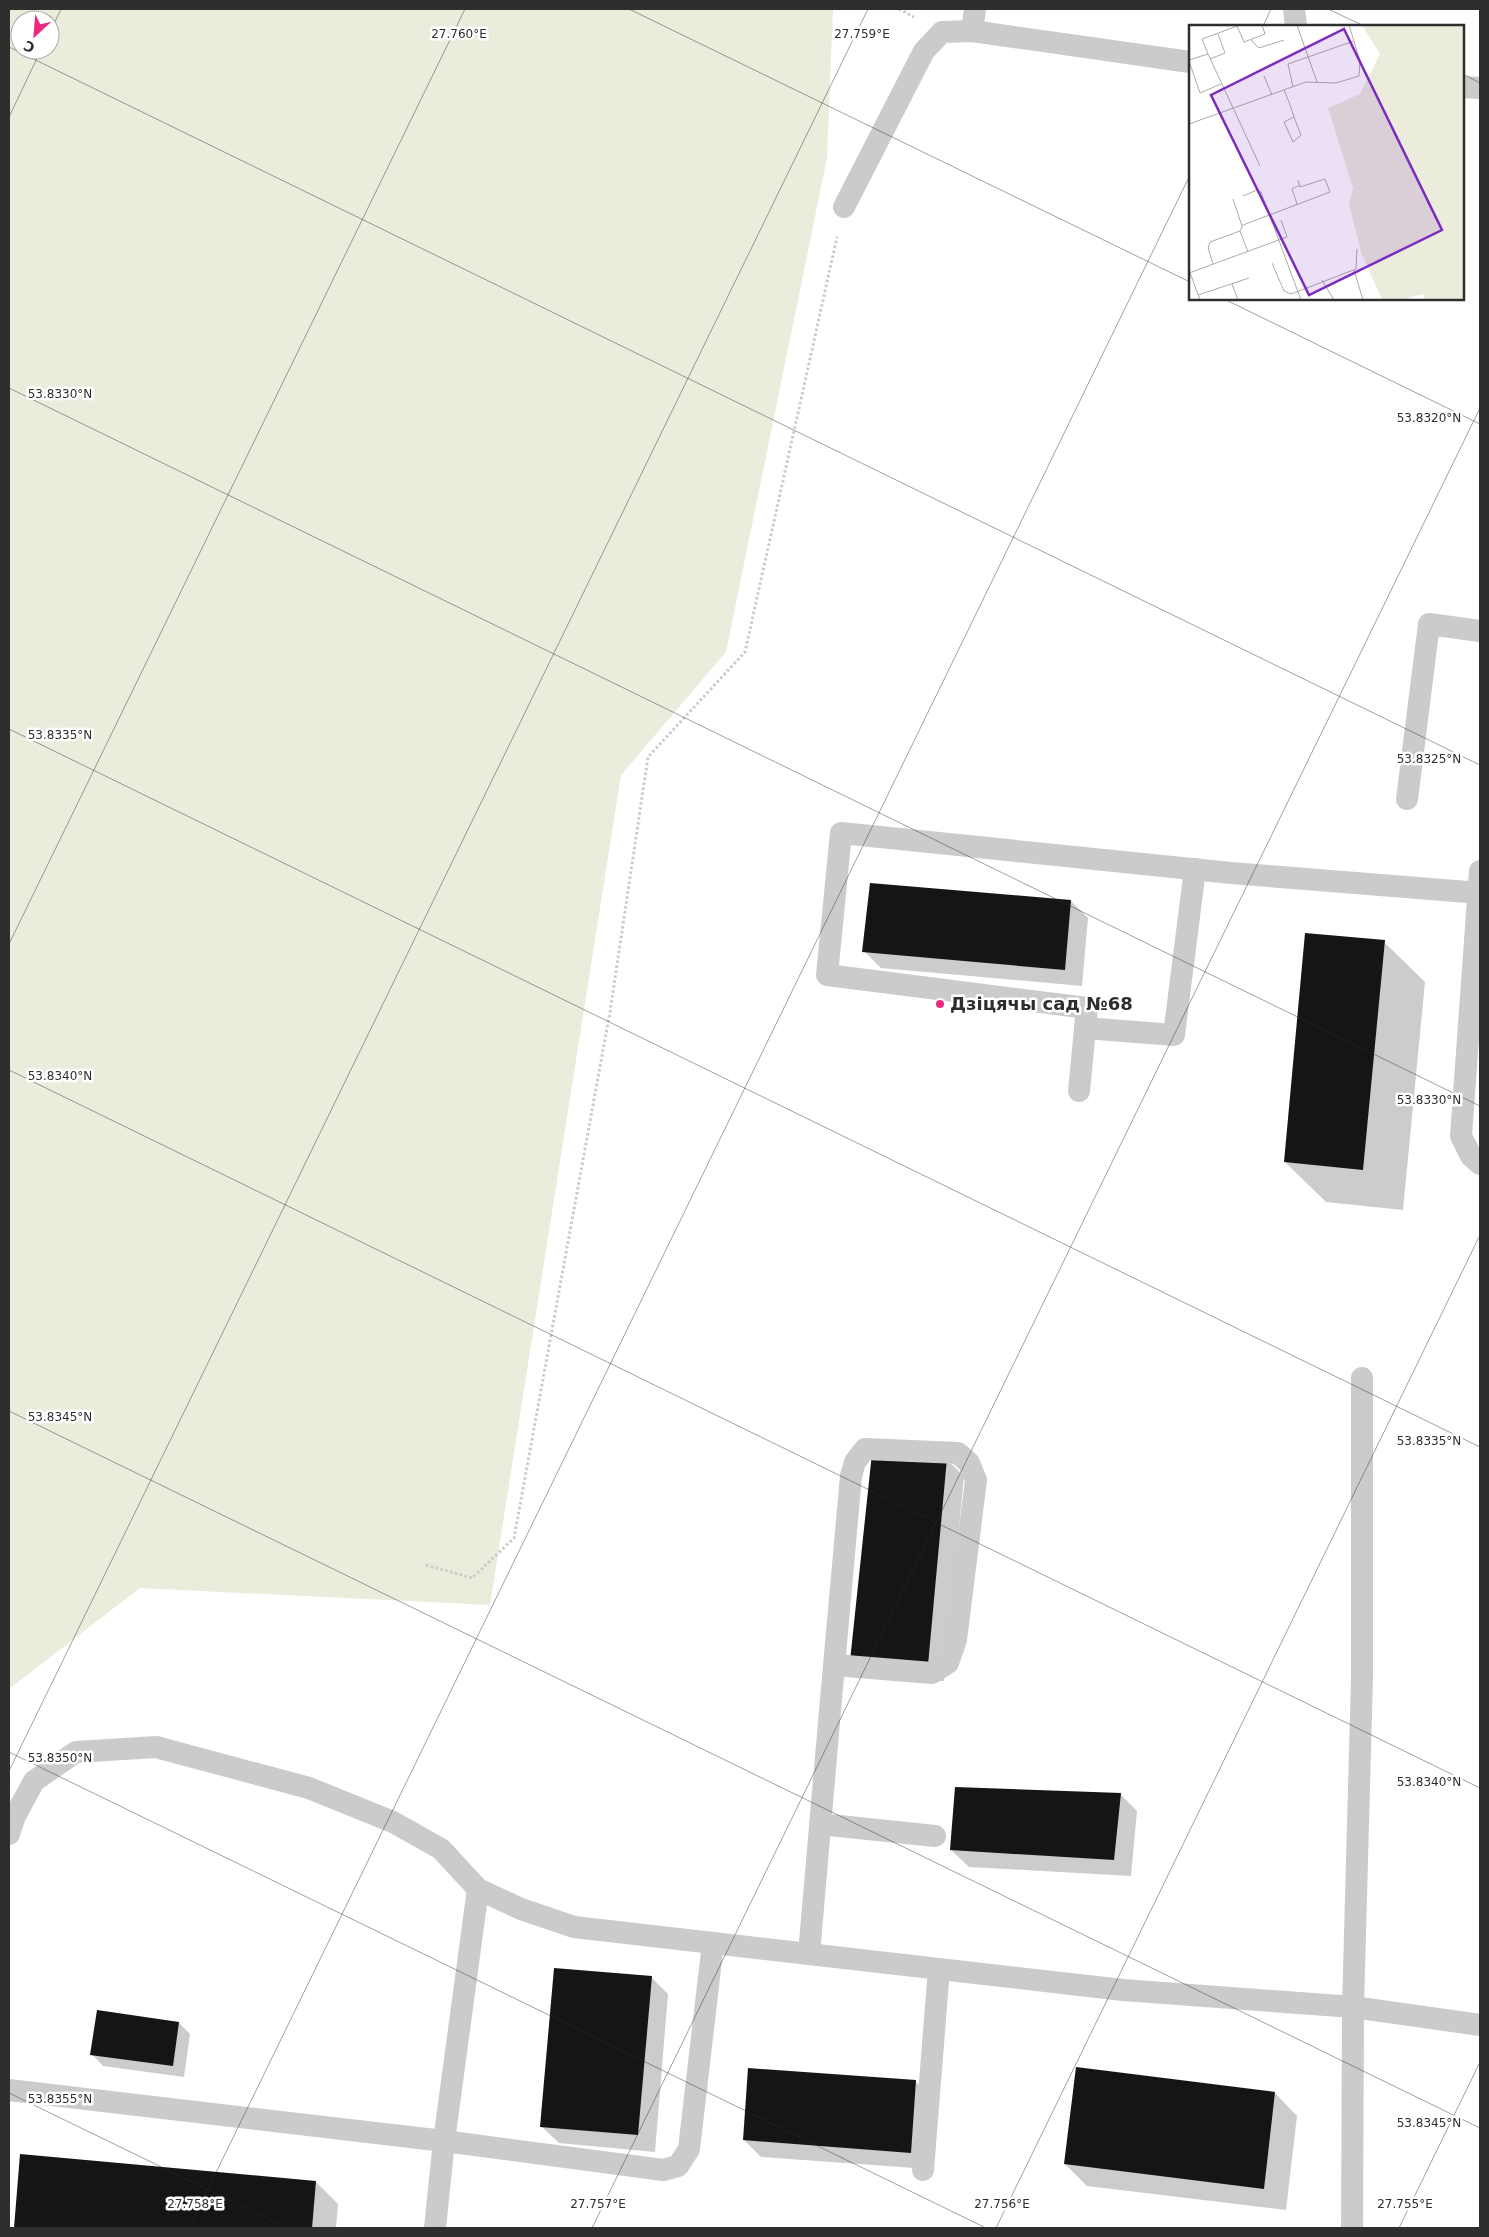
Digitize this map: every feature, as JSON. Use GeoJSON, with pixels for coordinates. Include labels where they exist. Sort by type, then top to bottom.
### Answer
{"type":"FeatureCollection","features":[{"type":"Feature","properties":{"kind":"lane"},"geometry":{"type":"LineString","coordinates":[[972,31],[975,9]]}},
{"type":"Feature","properties":{"kind":"lane"},"geometry":{"type":"LineString","coordinates":[[1294,9],[1296,25]]}},
{"type":"Feature","properties":{"kind":"lane"},"geometry":{"type":"LineString","coordinates":[[844,207],[924,51],[942,32],[972,31],[1189,62]]}},
{"type":"Feature","properties":{"kind":"lane"},"geometry":{"type":"LineString","coordinates":[[1464,87],[1480,88]]}},
{"type":"Feature","properties":{"kind":"lane"},"geometry":{"type":"LineString","coordinates":[[1407,799],[1429,624],[1480,631]]}},
{"type":"Feature","properties":{"kind":"lane"},"geometry":{"type":"LineString","coordinates":[[1079,1091],[1087,1008],[827,975],[841,833],[1196,869],[1479,893]]}},
{"type":"Feature","properties":{"kind":"lane"},"geometry":{"type":"LineString","coordinates":[[1085,1028],[1174,1035],[1196,869]]}},
{"type":"Feature","properties":{"kind":"lane"},"geometry":{"type":"LineString","coordinates":[[1480,870],[1461,1136],[1471,1156],[1480,1164]]}},
{"type":"Feature","properties":{"kind":"lane"},"geometry":{"type":"LineString","coordinates":[[1352,2228],[1353,2007],[1362,1678],[1362,1378]]}},
{"type":"Feature","properties":{"kind":"lane"},"geometry":{"type":"LineString","coordinates":[[808,1954],[850,1476],[855,1462],[865,1449],[958,1453],[969,1463],[976,1480],[956,1640],[948,1663],[932,1674],[834,1665]]}},
{"type":"Feature","properties":{"kind":"lane"},"geometry":{"type":"LineString","coordinates":[[9,1834],[14,1816],[34,1781],[76,1752],[156,1747],[309,1788],[392,1822],[441,1849],[478,1889],[521,1909],[574,1927],[1123,1990],[1353,2007],[1480,2026]]}},
{"type":"Feature","properties":{"kind":"lane"},"geometry":{"type":"LineString","coordinates":[[820,1824],[935,1836]]}},
{"type":"Feature","properties":{"kind":"lane"},"geometry":{"type":"LineString","coordinates":[[435,2228],[444,2141],[478,1889]]}},
{"type":"Feature","properties":{"kind":"lane"},"geometry":{"type":"LineString","coordinates":[[9,2090],[444,2141],[663,2170],[678,2166],[689,2149],[713,1942]]}},
{"type":"Feature","properties":{"kind":"lane"},"geometry":{"type":"LineString","coordinates":[[923,2170],[939,1969]]}},
{"type":"Feature","properties":{"kind":"path"},"geometry":{"type":"LineString","coordinates":[[426,1565],[472,1578],[514,1538],[610,1012],[648,757],[745,652],[844,207]]}},
{"type":"Feature","properties":{"kind":"green space"},"geometry":{"type":"Polygon","coordinates":[[[9,9],[833,9],[827,158],[726,652],[621,775],[490,1605],[140,1588],[9,1689],[9,9]]]}},
{"type":"Feature","properties":{"kind":"building"},"geometry":{"type":"Polygon","coordinates":[[[870,883],[1071,900],[1065,970],[862,952],[870,883]]]}},
{"type":"Feature","properties":{"kind":"building"},"geometry":{"type":"Polygon","coordinates":[[[1305,933],[1385,940],[1363,1170],[1284,1162],[1305,933]]]}},
{"type":"Feature","properties":{"kind":"building"},"geometry":{"type":"Polygon","coordinates":[[[872,1453],[947,1458],[928,1665],[850,1661],[872,1453]]]}},
{"type":"Feature","properties":{"kind":"building"},"geometry":{"type":"Polygon","coordinates":[[[955,1787],[1121,1793],[1114,1860],[950,1850],[955,1787]]]}},
{"type":"Feature","properties":{"kind":"building"},"geometry":{"type":"Polygon","coordinates":[[[554,1968],[652,1976],[638,2135],[540,2127],[554,1968]]]}},
{"type":"Feature","properties":{"kind":"building"},"geometry":{"type":"Polygon","coordinates":[[[97,2010],[179,2022],[173,2066],[90,2055],[97,2010]]]}},
{"type":"Feature","properties":{"kind":"building"},"geometry":{"type":"Polygon","coordinates":[[[1076,2067],[1275,2092],[1264,2189],[1064,2164],[1076,2067]]]}},
{"type":"Feature","properties":{"kind":"building"},"geometry":{"type":"Polygon","coordinates":[[[748,2068],[916,2080],[911,2153],[743,2140],[748,2068]]]}},
{"type":"Feature","properties":{"kind":"building"},"geometry":{"type":"Polygon","coordinates":[[[20,2154],[316,2181],[312,2228],[14,2228],[20,2154]]]}},
{"type":"Feature","properties":{"kind":"place","name":"Дзіцячы сад №68"},"geometry":{"type":"Point","coordinates":[940,1004]}}]}
